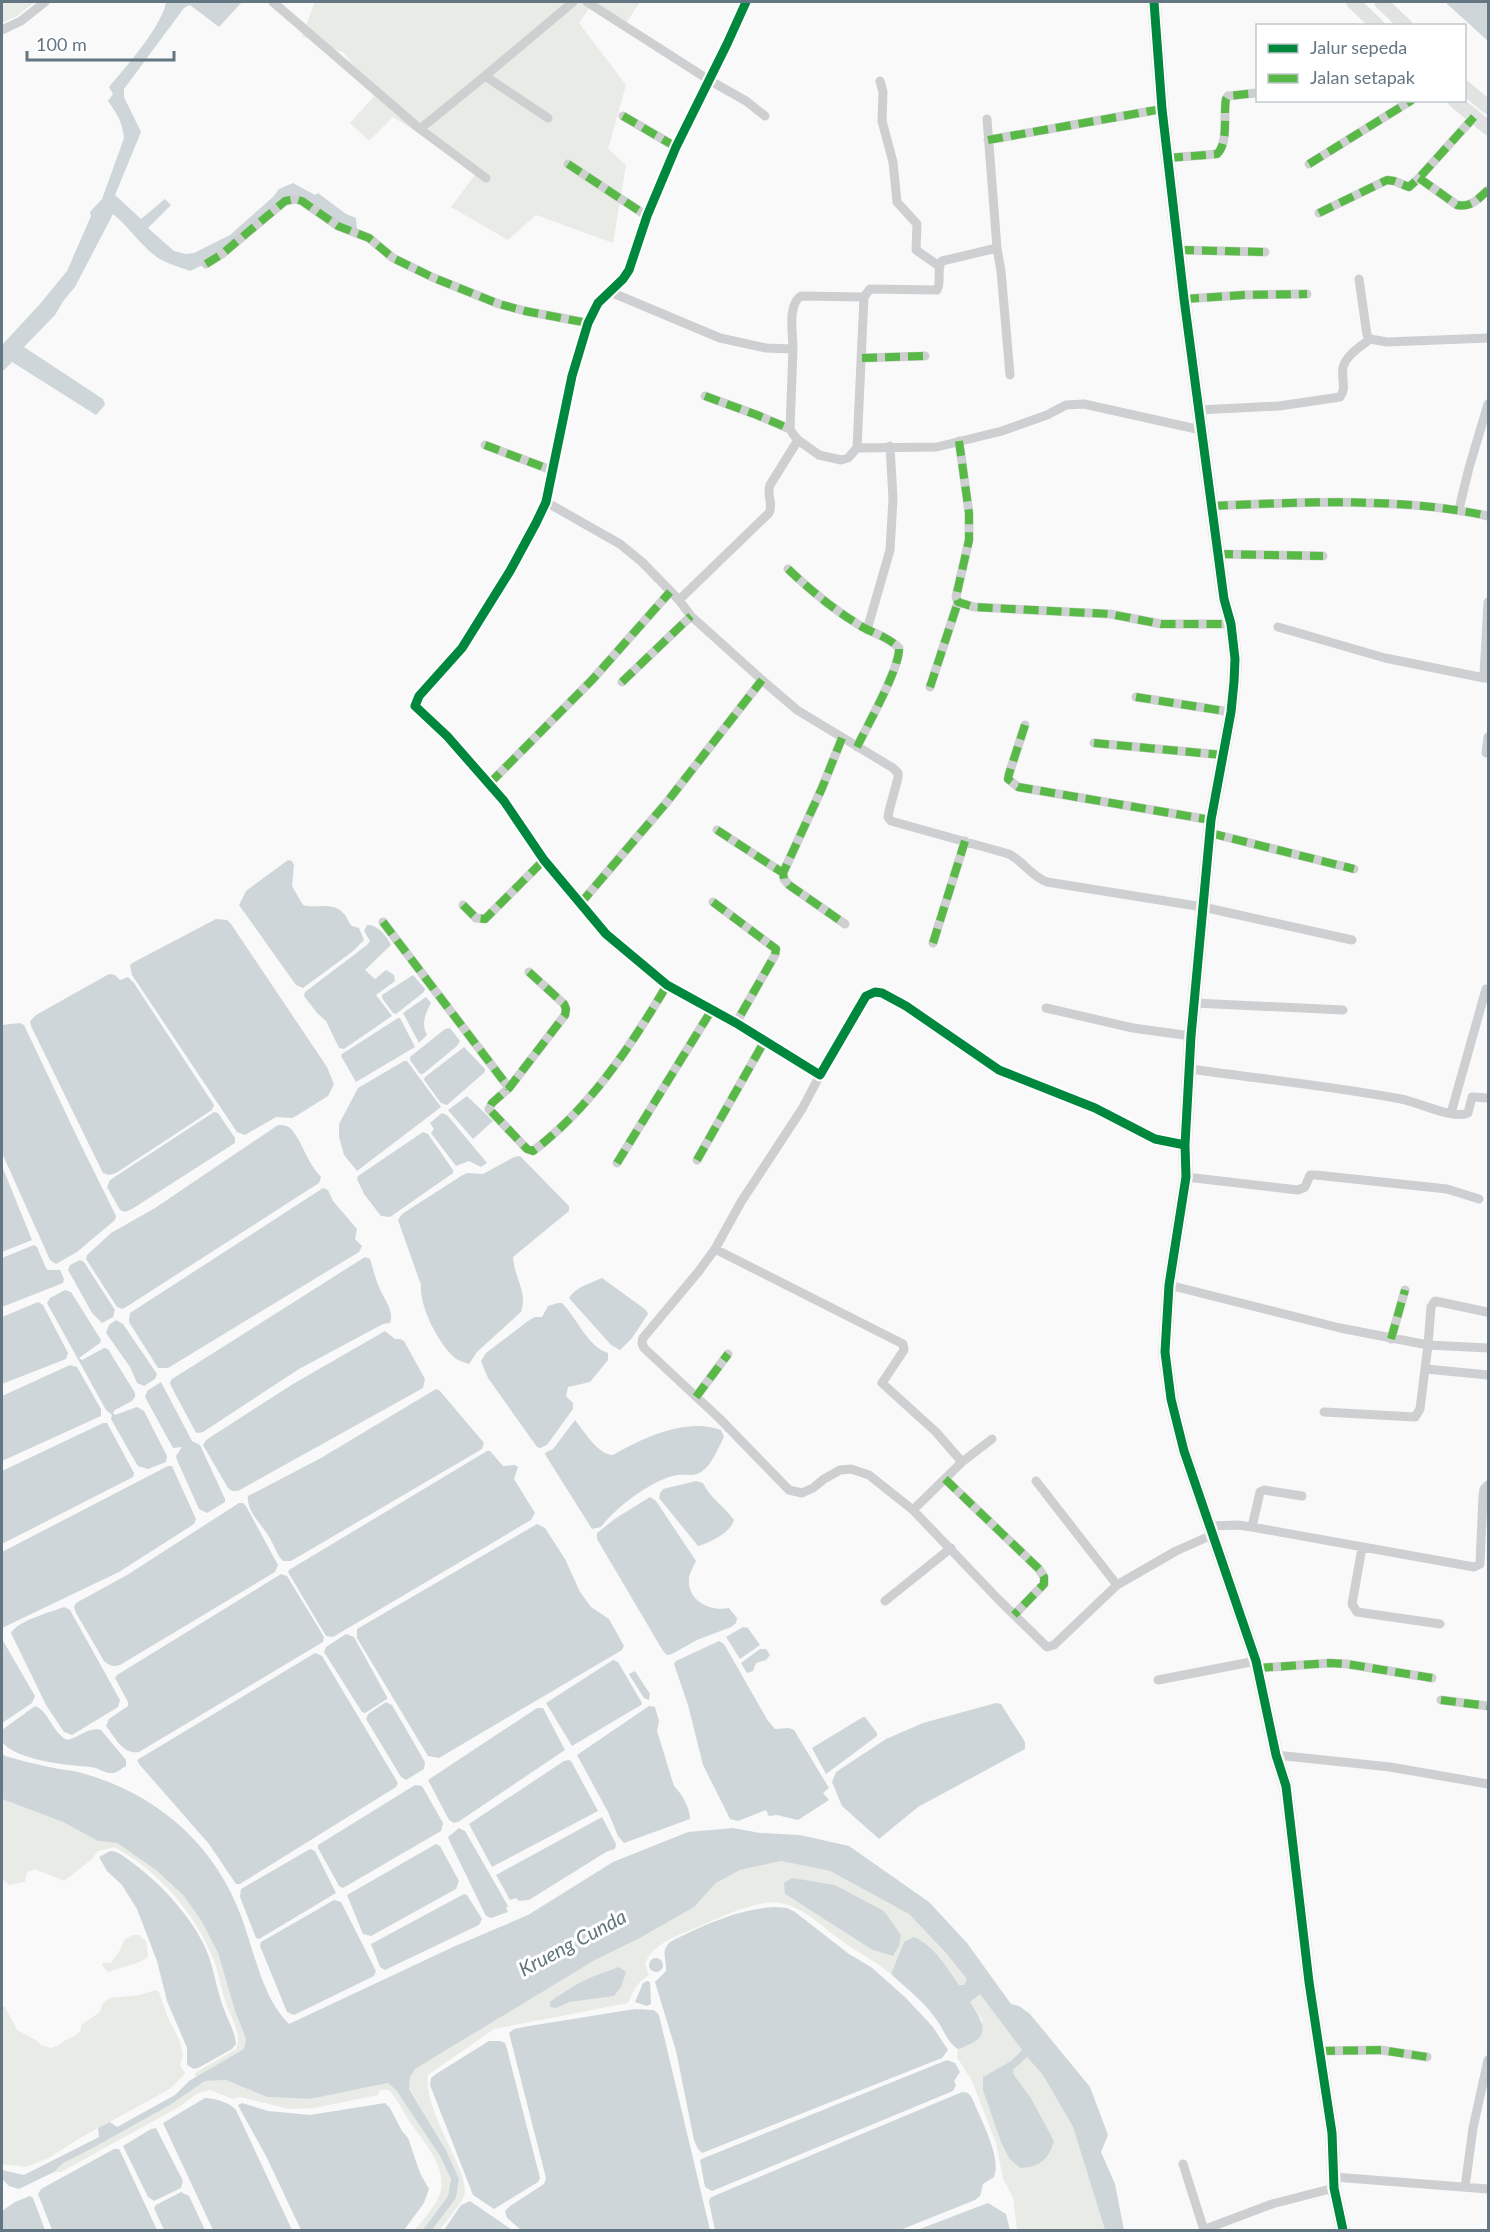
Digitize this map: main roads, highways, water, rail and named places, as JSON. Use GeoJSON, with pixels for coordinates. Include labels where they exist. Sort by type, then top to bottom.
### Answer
{"type":"FeatureCollection","features":[{"type":"Feature","properties":{"kind":"water"},"geometry":{"type":"Polygon","coordinates":[[[166,2],[242,2],[219,27],[190,5],[184,8],[124,89],[124,97],[141,132],[115,195],[141,219],[165,199],[171,205],[148,228],[174,251],[186,254],[194,253],[230,235],[279,189],[293,183],[315,195],[318,193],[346,214],[356,218],[357,229],[348,228],[294,195],[205,264],[190,271],[158,258],[113,214],[75,287],[55,315],[24,347],[103,399],[105,405],[96,415],[12,362],[2,372],[2,345],[67,271],[91,216],[90,212],[102,199],[124,138],[119,119],[108,101],[113,94],[109,87],[151,34],[166,2]]]}},
{"type":"Feature","properties":{"kind":"water"},"geometry":{"type":"Polygon","coordinates":[[[1445,2],[1488,2],[1488,41],[1445,2]]]}},
{"type":"Feature","properties":{"kind":"water"},"geometry":{"type":"Polygon","coordinates":[[[288,860],[294,865],[292,886],[303,905],[329,906],[339,909],[352,926],[359,928],[364,940],[352,952],[303,988],[296,985],[239,905],[246,891],[288,860]]]}},
{"type":"Feature","properties":{"kind":"water"},"geometry":{"type":"Polygon","coordinates":[[[216,919],[227,920],[231,924],[327,1067],[334,1084],[328,1096],[296,1116],[276,1117],[245,1135],[237,1132],[132,975],[130,965],[216,919]]]}},
{"type":"Feature","properties":{"kind":"water"},"geometry":{"type":"Polygon","coordinates":[[[367,925],[374,926],[381,931],[391,945],[365,970],[375,979],[386,970],[394,975],[395,981],[376,995],[392,1016],[344,1049],[339,1048],[326,1021],[304,996],[305,992],[367,945],[370,941],[364,931],[367,925]]]}},
{"type":"Feature","properties":{"kind":"water"},"geometry":{"type":"Polygon","coordinates":[[[109,974],[115,975],[120,980],[128,977],[134,983],[214,1105],[212,1110],[116,1173],[109,1175],[103,1173],[30,1021],[36,1015],[109,974]]]}},
{"type":"Feature","properties":{"kind":"water"},"geometry":{"type":"Polygon","coordinates":[[[413,975],[425,989],[424,992],[396,1014],[393,1013],[382,995],[413,975]]]}},
{"type":"Feature","properties":{"kind":"water"},"geometry":{"type":"Polygon","coordinates":[[[426,997],[431,1003],[424,1019],[427,1035],[419,1043],[403,1013],[426,997]]]}},
{"type":"Feature","properties":{"kind":"water"},"geometry":{"type":"Polygon","coordinates":[[[398,1018],[415,1047],[356,1082],[342,1054],[398,1018]]]}},
{"type":"Feature","properties":{"kind":"water"},"geometry":{"type":"Polygon","coordinates":[[[20,1023],[24,1025],[116,1216],[115,1220],[77,1252],[56,1264],[50,1260],[2,1153],[2,1025],[20,1023]]]}},
{"type":"Feature","properties":{"kind":"water"},"geometry":{"type":"Polygon","coordinates":[[[450,1028],[460,1041],[457,1046],[423,1074],[420,1074],[410,1057],[445,1029],[450,1028]]]}},
{"type":"Feature","properties":{"kind":"water"},"geometry":{"type":"Polygon","coordinates":[[[464,1047],[485,1069],[485,1072],[447,1105],[441,1103],[424,1080],[425,1077],[464,1047]]]}},
{"type":"Feature","properties":{"kind":"water"},"geometry":{"type":"Polygon","coordinates":[[[407,1061],[441,1107],[357,1171],[344,1155],[339,1137],[339,1124],[358,1088],[407,1061]]]}},
{"type":"Feature","properties":{"kind":"water"},"geometry":{"type":"Polygon","coordinates":[[[467,1096],[493,1121],[473,1139],[448,1110],[467,1096]]]}},
{"type":"Feature","properties":{"kind":"water"},"geometry":{"type":"Polygon","coordinates":[[[214,1112],[218,1113],[235,1138],[235,1143],[132,1209],[125,1212],[120,1210],[107,1187],[110,1180],[214,1112]]]}},
{"type":"Feature","properties":{"kind":"water"},"geometry":{"type":"Polygon","coordinates":[[[442,1113],[447,1115],[487,1163],[481,1167],[469,1161],[456,1166],[431,1133],[434,1129],[430,1123],[442,1113]]]}},
{"type":"Feature","properties":{"kind":"water"},"geometry":{"type":"Polygon","coordinates":[[[278,1125],[289,1127],[296,1135],[312,1166],[321,1177],[319,1183],[123,1309],[117,1307],[86,1259],[87,1255],[111,1233],[155,1208],[278,1125]]]}},
{"type":"Feature","properties":{"kind":"water"},"geometry":{"type":"Polygon","coordinates":[[[423,1132],[428,1134],[453,1173],[390,1217],[381,1216],[364,1194],[357,1179],[358,1176],[423,1132]]]}},
{"type":"Feature","properties":{"kind":"water"},"geometry":{"type":"Polygon","coordinates":[[[520,1156],[569,1206],[569,1211],[513,1257],[522,1291],[521,1312],[477,1352],[469,1364],[457,1359],[449,1352],[431,1325],[423,1303],[421,1285],[398,1220],[402,1214],[461,1176],[467,1173],[483,1174],[520,1156]]]}},
{"type":"Feature","properties":{"kind":"water"},"geometry":{"type":"Polygon","coordinates":[[[2,1166],[32,1240],[2,1252],[2,1166]]]}},
{"type":"Feature","properties":{"kind":"water"},"geometry":{"type":"Polygon","coordinates":[[[323,1188],[328,1190],[333,1201],[357,1229],[355,1239],[362,1246],[359,1252],[168,1368],[158,1368],[129,1322],[130,1313],[323,1188]]]}},
{"type":"Feature","properties":{"kind":"water"},"geometry":{"type":"Polygon","coordinates":[[[34,1245],[48,1270],[60,1270],[64,1279],[63,1283],[2,1307],[2,1258],[34,1245]]]}},
{"type":"Feature","properties":{"kind":"water"},"geometry":{"type":"Polygon","coordinates":[[[365,1257],[370,1259],[378,1284],[390,1309],[390,1323],[383,1324],[299,1369],[203,1432],[197,1433],[171,1386],[172,1379],[365,1257]]]}},
{"type":"Feature","properties":{"kind":"water"},"geometry":{"type":"Polygon","coordinates":[[[80,1260],[84,1262],[115,1310],[113,1317],[102,1323],[92,1313],[68,1270],[70,1265],[80,1260]]]}},
{"type":"Feature","properties":{"kind":"water"},"geometry":{"type":"Polygon","coordinates":[[[602,1278],[646,1310],[648,1314],[632,1338],[620,1350],[611,1345],[569,1298],[579,1288],[602,1278]]]}},
{"type":"Feature","properties":{"kind":"water"},"geometry":{"type":"Polygon","coordinates":[[[65,1290],[71,1292],[101,1340],[79,1358],[82,1360],[104,1348],[108,1349],[135,1393],[132,1401],[113,1413],[115,1415],[137,1407],[144,1411],[167,1456],[166,1462],[148,1469],[136,1463],[111,1419],[112,1415],[106,1410],[47,1303],[50,1298],[65,1290]]]}},
{"type":"Feature","properties":{"kind":"water"},"geometry":{"type":"Polygon","coordinates":[[[38,1302],[43,1305],[68,1353],[66,1359],[2,1384],[2,1317],[38,1302]]]}},
{"type":"Feature","properties":{"kind":"water"},"geometry":{"type":"Polygon","coordinates":[[[562,1303],[594,1345],[608,1353],[608,1360],[590,1382],[568,1387],[566,1396],[573,1403],[573,1409],[547,1445],[540,1448],[537,1447],[488,1378],[481,1361],[486,1353],[528,1321],[535,1317],[542,1317],[548,1306],[562,1303]]]}},
{"type":"Feature","properties":{"kind":"water"},"geometry":{"type":"Polygon","coordinates":[[[116,1320],[123,1324],[157,1374],[155,1379],[144,1386],[137,1383],[130,1367],[106,1333],[109,1325],[116,1320]]]}},
{"type":"Feature","properties":{"kind":"water"},"geometry":{"type":"Polygon","coordinates":[[[385,1331],[395,1339],[404,1341],[425,1379],[423,1388],[238,1491],[228,1488],[203,1445],[206,1440],[293,1384],[385,1331]]]}},
{"type":"Feature","properties":{"kind":"water"},"geometry":{"type":"Polygon","coordinates":[[[70,1365],[77,1367],[101,1409],[101,1416],[2,1461],[2,1396],[70,1365]]]}},
{"type":"Feature","properties":{"kind":"water"},"geometry":{"type":"Polygon","coordinates":[[[161,1382],[192,1441],[200,1445],[225,1499],[225,1502],[207,1513],[199,1509],[177,1460],[176,1456],[182,1447],[173,1448],[145,1397],[147,1391],[161,1382]]]}},
{"type":"Feature","properties":{"kind":"water"},"geometry":{"type":"Polygon","coordinates":[[[436,1389],[484,1443],[482,1449],[291,1561],[283,1561],[252,1512],[248,1496],[321,1458],[436,1389]]]}},
{"type":"Feature","properties":{"kind":"water"},"geometry":{"type":"Polygon","coordinates":[[[575,1420],[597,1447],[613,1455],[651,1436],[680,1428],[708,1427],[721,1430],[724,1437],[712,1461],[701,1472],[668,1477],[658,1482],[625,1503],[601,1527],[592,1529],[545,1453],[553,1449],[575,1420]]]}},
{"type":"Feature","properties":{"kind":"water"},"geometry":{"type":"Polygon","coordinates":[[[107,1423],[134,1473],[133,1477],[2,1544],[2,1471],[107,1423]]]}},
{"type":"Feature","properties":{"kind":"water"},"geometry":{"type":"Polygon","coordinates":[[[490,1451],[503,1466],[518,1467],[514,1479],[535,1513],[531,1520],[333,1637],[326,1636],[288,1572],[289,1570],[490,1451]]]}},
{"type":"Feature","properties":{"kind":"water"},"geometry":{"type":"Polygon","coordinates":[[[168,1466],[172,1466],[196,1519],[194,1524],[119,1572],[2,1628],[2,1552],[168,1466]]]}},
{"type":"Feature","properties":{"kind":"water"},"geometry":{"type":"Polygon","coordinates":[[[696,1481],[703,1483],[709,1493],[734,1520],[724,1533],[698,1546],[659,1498],[663,1489],[696,1481]]]}},
{"type":"Feature","properties":{"kind":"water"},"geometry":{"type":"Polygon","coordinates":[[[650,1497],[656,1501],[696,1561],[689,1577],[689,1587],[696,1599],[715,1608],[729,1608],[737,1618],[736,1623],[731,1627],[667,1655],[597,1539],[597,1533],[650,1497]]]}},
{"type":"Feature","properties":{"kind":"water"},"geometry":{"type":"Polygon","coordinates":[[[239,1503],[246,1506],[278,1565],[275,1572],[120,1665],[112,1666],[104,1661],[76,1613],[74,1607],[76,1603],[127,1575],[239,1503]]]}},
{"type":"Feature","properties":{"kind":"water"},"geometry":{"type":"Polygon","coordinates":[[[537,1524],[545,1528],[565,1559],[580,1592],[591,1607],[609,1619],[624,1646],[622,1650],[439,1758],[428,1756],[357,1638],[357,1629],[537,1524]]]}},
{"type":"Feature","properties":{"kind":"water"},"geometry":{"type":"Polygon","coordinates":[[[281,1574],[287,1576],[324,1637],[323,1642],[139,1752],[128,1751],[124,1748],[106,1726],[109,1719],[128,1706],[115,1678],[117,1675],[281,1574]]]}},
{"type":"Feature","properties":{"kind":"water"},"geometry":{"type":"Polygon","coordinates":[[[64,1607],[70,1610],[120,1700],[118,1707],[72,1735],[64,1732],[46,1705],[11,1633],[27,1621],[64,1607]]]}},
{"type":"Feature","properties":{"kind":"water"},"geometry":{"type":"Polygon","coordinates":[[[743,1627],[748,1628],[760,1645],[740,1659],[726,1637],[743,1627]]]}},
{"type":"Feature","properties":{"kind":"water"},"geometry":{"type":"Polygon","coordinates":[[[346,1634],[354,1637],[387,1697],[365,1713],[362,1712],[324,1652],[326,1647],[346,1634]]]}},
{"type":"Feature","properties":{"kind":"water"},"geometry":{"type":"Polygon","coordinates":[[[2,1639],[35,1696],[32,1703],[2,1723],[2,1639]]]}},
{"type":"Feature","properties":{"kind":"water"},"geometry":{"type":"Polygon","coordinates":[[[719,1641],[724,1644],[768,1721],[775,1729],[794,1730],[829,1788],[823,1793],[829,1800],[798,1820],[777,1815],[769,1816],[766,1810],[738,1821],[730,1819],[703,1765],[688,1705],[674,1664],[719,1641]]]}},
{"type":"Feature","properties":{"kind":"water"},"geometry":{"type":"Polygon","coordinates":[[[760,1649],[766,1649],[770,1655],[766,1660],[756,1663],[753,1671],[747,1673],[741,1663],[760,1649]]]}},
{"type":"Feature","properties":{"kind":"water"},"geometry":{"type":"Polygon","coordinates":[[[315,1653],[322,1656],[398,1783],[396,1787],[240,1884],[236,1884],[209,1844],[137,1760],[315,1653]]]}},
{"type":"Feature","properties":{"kind":"water"},"geometry":{"type":"Polygon","coordinates":[[[613,1660],[618,1662],[642,1703],[572,1746],[546,1703],[613,1660]]]}},
{"type":"Feature","properties":{"kind":"water"},"geometry":{"type":"Polygon","coordinates":[[[635,1671],[650,1694],[649,1700],[644,1698],[629,1674],[635,1671]]]}},
{"type":"Feature","properties":{"kind":"water"},"geometry":{"type":"Polygon","coordinates":[[[386,1702],[392,1705],[425,1762],[424,1769],[406,1780],[401,1777],[366,1719],[368,1714],[386,1702]]]}},
{"type":"Feature","properties":{"kind":"water"},"geometry":{"type":"Polygon","coordinates":[[[996,1703],[1001,1704],[1025,1742],[1025,1749],[918,1807],[879,1839],[842,1806],[832,1782],[836,1772],[886,1739],[923,1723],[996,1703]]]}},
{"type":"Feature","properties":{"kind":"water"},"geometry":{"type":"Polygon","coordinates":[[[35,1706],[67,1740],[88,1731],[101,1730],[126,1760],[126,1766],[116,1772],[108,1773],[91,1767],[31,1758],[9,1748],[2,1742],[2,1730],[35,1706]]]}},
{"type":"Feature","properties":{"kind":"water"},"geometry":{"type":"Polygon","coordinates":[[[649,1706],[655,1707],[659,1721],[657,1731],[674,1786],[685,1801],[690,1819],[624,1843],[618,1836],[608,1812],[577,1755],[649,1706]]]}},
{"type":"Feature","properties":{"kind":"water"},"geometry":{"type":"Polygon","coordinates":[[[537,1708],[543,1708],[565,1750],[458,1822],[454,1823],[449,1820],[428,1780],[537,1708]]]}},
{"type":"Feature","properties":{"kind":"water"},"geometry":{"type":"Polygon","coordinates":[[[863,1717],[877,1736],[826,1774],[812,1748],[863,1717]]]}},
{"type":"Feature","properties":{"kind":"water","name":"Krueng Cunda"},"geometry":{"type":"Polygon","coordinates":[[[2,1753],[5,1756],[81,1773],[112,1783],[160,1809],[181,1826],[216,1867],[230,1890],[265,1987],[289,2024],[453,1947],[528,1915],[613,1862],[688,1832],[733,1828],[760,1833],[800,1835],[849,1846],[929,1902],[967,1943],[1011,2004],[1019,2006],[1030,2014],[1090,2087],[1108,2135],[1101,2152],[1115,2184],[1124,2230],[1105,2230],[1073,2127],[1043,2075],[1027,2057],[1013,2070],[1014,2075],[1031,2098],[1054,2141],[1046,2158],[1033,2166],[1020,2168],[1009,2158],[983,2090],[983,2077],[1011,2061],[1022,2050],[980,1994],[970,2002],[980,2018],[981,2036],[969,2045],[958,2049],[928,2009],[891,1974],[904,1942],[914,1937],[934,1951],[959,1985],[964,1985],[967,1979],[946,1953],[909,1914],[830,1871],[781,1861],[740,1870],[716,1883],[694,1907],[640,1938],[595,1960],[415,2069],[410,2077],[409,2089],[446,2150],[459,2179],[456,2198],[432,2230],[423,2230],[448,2196],[451,2179],[440,2156],[396,2090],[388,2083],[310,2099],[267,2097],[226,2080],[205,2081],[170,2105],[63,2163],[54,2172],[19,2189],[9,2186],[2,2179],[2,2170],[24,2175],[99,2137],[98,2128],[110,2122],[117,2127],[175,2095],[189,2081],[244,2049],[246,2039],[218,1953],[201,1920],[183,1895],[156,1870],[117,1843],[98,1841],[63,1822],[2,1799],[2,1753]]]}},
{"type":"Feature","properties":{"kind":"water"},"geometry":{"type":"Polygon","coordinates":[[[569,1760],[598,1811],[492,1867],[469,1824],[564,1761],[569,1760]]]}},
{"type":"Feature","properties":{"kind":"water"},"geometry":{"type":"Polygon","coordinates":[[[415,1785],[422,1786],[443,1823],[441,1831],[343,1888],[339,1886],[318,1845],[415,1785]]]}},
{"type":"Feature","properties":{"kind":"water"},"geometry":{"type":"Polygon","coordinates":[[[602,1817],[616,1844],[615,1849],[606,1852],[529,1900],[519,1901],[516,1898],[510,1900],[496,1875],[602,1817]]]}},
{"type":"Feature","properties":{"kind":"water"},"geometry":{"type":"Polygon","coordinates":[[[459,1828],[465,1831],[508,1906],[506,1908],[508,1912],[491,1918],[486,1916],[448,1837],[459,1828]]]}},
{"type":"Feature","properties":{"kind":"water"},"geometry":{"type":"Polygon","coordinates":[[[436,1844],[440,1846],[459,1881],[456,1889],[371,1936],[363,1934],[347,1895],[436,1844]]]}},
{"type":"Feature","properties":{"kind":"water"},"geometry":{"type":"Polygon","coordinates":[[[310,1849],[315,1851],[336,1893],[259,1939],[256,1938],[240,1897],[241,1889],[310,1849]]]}},
{"type":"Feature","properties":{"kind":"water"},"geometry":{"type":"Polygon","coordinates":[[[110,1851],[123,1856],[156,1882],[188,1918],[204,1944],[236,2044],[232,2049],[200,2067],[194,2069],[187,2065],[187,2048],[167,2001],[157,1961],[137,1909],[122,1885],[107,1871],[99,1857],[110,1851]]]}},
{"type":"Feature","properties":{"kind":"water"},"geometry":{"type":"Polygon","coordinates":[[[792,1878],[835,1885],[884,1911],[901,1935],[899,1946],[893,1956],[871,1949],[785,1894],[784,1883],[792,1878]]]}},
{"type":"Feature","properties":{"kind":"water"},"geometry":{"type":"Polygon","coordinates":[[[464,1894],[467,1895],[482,1919],[479,1925],[385,1970],[380,1967],[371,1944],[464,1894]]]}},
{"type":"Feature","properties":{"kind":"water"},"geometry":{"type":"Polygon","coordinates":[[[334,1900],[341,1902],[376,1971],[374,1976],[294,2015],[287,2012],[260,1946],[261,1942],[334,1900]]]}},
{"type":"Feature","properties":{"kind":"water"},"geometry":{"type":"Polygon","coordinates":[[[774,1907],[787,1908],[795,1912],[849,1954],[871,1967],[905,1997],[933,2027],[948,2050],[942,2058],[702,2153],[694,2140],[676,2051],[655,1982],[666,1971],[665,1949],[670,1942],[707,1924],[733,1915],[774,1907]]]}},
{"type":"Feature","properties":{"kind":"water"},"geometry":{"type":"Polygon","coordinates":[[[653,1958],[659,1958],[663,1965],[659,1972],[653,1972],[649,1968],[649,1962],[653,1958]]]}},
{"type":"Feature","properties":{"kind":"water"},"geometry":{"type":"Polygon","coordinates":[[[619,1967],[626,1972],[621,1987],[614,1996],[570,2002],[556,2008],[550,2007],[550,2002],[574,1986],[619,1967]]]}},
{"type":"Feature","properties":{"kind":"water"},"geometry":{"type":"Polygon","coordinates":[[[650,1982],[651,2004],[647,2006],[635,2002],[643,1983],[650,1982]]]}},
{"type":"Feature","properties":{"kind":"water"},"geometry":{"type":"Polygon","coordinates":[[[635,2009],[654,2010],[659,2015],[710,2230],[521,2230],[507,2218],[505,2211],[544,2184],[546,2178],[509,2033],[514,2029],[529,2026],[635,2009]]]}},
{"type":"Feature","properties":{"kind":"water"},"geometry":{"type":"Polygon","coordinates":[[[489,2041],[505,2043],[540,2178],[538,2182],[494,2209],[473,2195],[430,2085],[431,2078],[436,2074],[489,2041]]]}},
{"type":"Feature","properties":{"kind":"water"},"geometry":{"type":"Polygon","coordinates":[[[947,2060],[955,2063],[960,2072],[954,2081],[956,2085],[953,2091],[712,2191],[705,2187],[700,2160],[947,2060]]]}},
{"type":"Feature","properties":{"kind":"water"},"geometry":{"type":"Polygon","coordinates":[[[962,2092],[968,2093],[972,2098],[993,2148],[995,2159],[994,2177],[983,2184],[980,2196],[975,2200],[900,2230],[715,2230],[710,2198],[962,2092]]]}},
{"type":"Feature","properties":{"kind":"water"},"geometry":{"type":"Polygon","coordinates":[[[205,2098],[222,2101],[236,2110],[292,2230],[213,2230],[163,2123],[205,2098]]]}},
{"type":"Feature","properties":{"kind":"water"},"geometry":{"type":"Polygon","coordinates":[[[242,2103],[268,2111],[310,2115],[385,2103],[408,2138],[420,2173],[429,2189],[424,2203],[404,2230],[301,2230],[266,2156],[238,2105],[242,2103]]]}},
{"type":"Feature","properties":{"kind":"water"},"geometry":{"type":"Polygon","coordinates":[[[156,2128],[183,2181],[181,2188],[154,2201],[148,2197],[123,2146],[156,2128]]]}},
{"type":"Feature","properties":{"kind":"water"},"geometry":{"type":"Polygon","coordinates":[[[114,2149],[119,2149],[157,2230],[52,2230],[38,2194],[41,2189],[114,2149]]]}},
{"type":"Feature","properties":{"kind":"water"},"geometry":{"type":"Polygon","coordinates":[[[181,2192],[189,2196],[205,2230],[164,2230],[154,2208],[181,2192]]]}},
{"type":"Feature","properties":{"kind":"water"},"geometry":{"type":"Polygon","coordinates":[[[30,2196],[33,2198],[45,2230],[2,2230],[2,2211],[30,2196]]]}},
{"type":"Feature","properties":{"kind":"water"},"geometry":{"type":"Polygon","coordinates":[[[470,2201],[512,2230],[444,2230],[461,2205],[470,2201]]]}},
{"type":"Feature","properties":{"kind":"water"},"geometry":{"type":"Polygon","coordinates":[[[988,2203],[1006,2214],[1010,2230],[917,2230],[988,2203]]]}}]}
